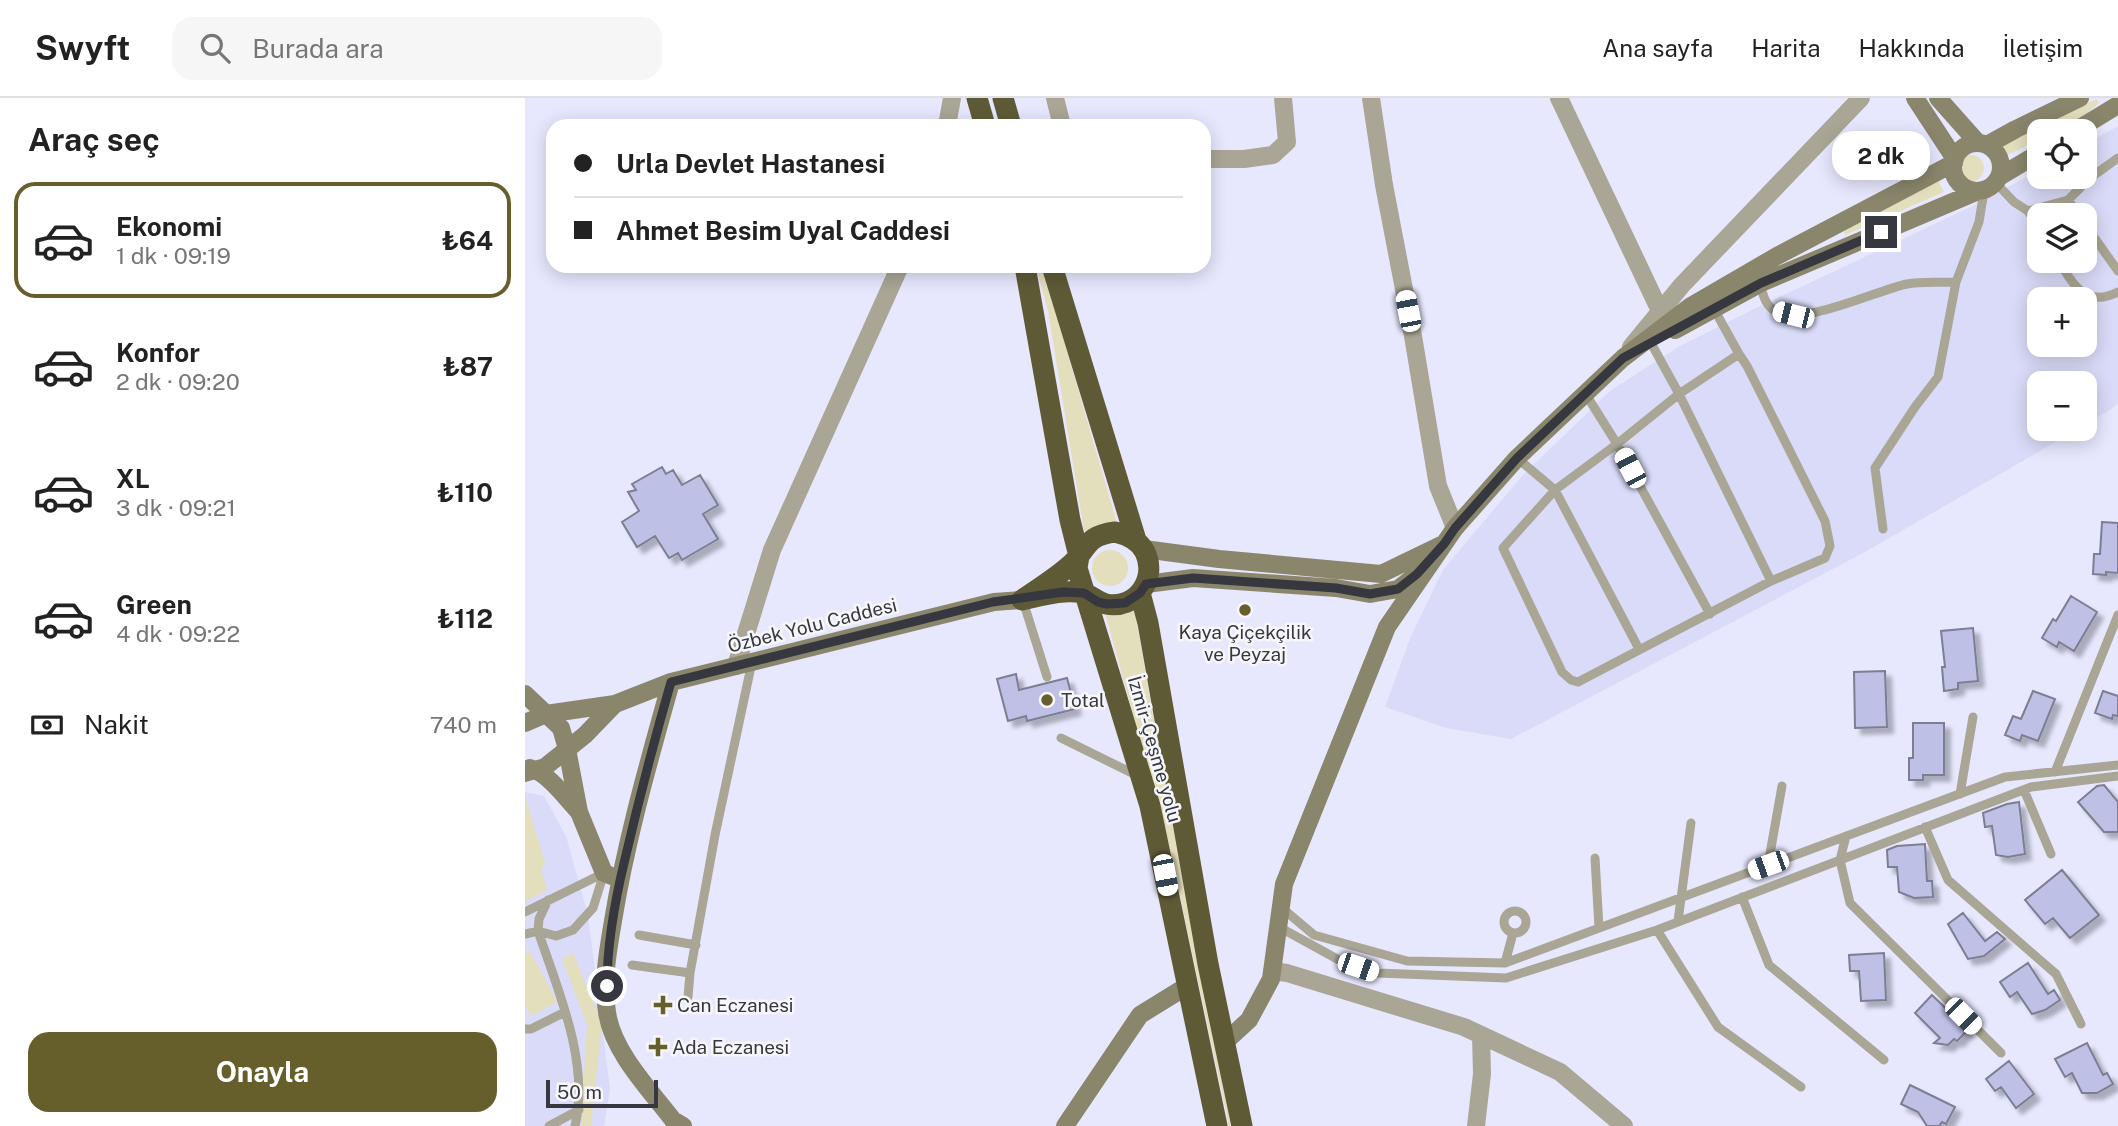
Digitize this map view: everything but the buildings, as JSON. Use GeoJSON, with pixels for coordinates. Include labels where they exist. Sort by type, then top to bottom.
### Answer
{"type":"FeatureCollection","features":[{"type":"Feature","properties":{"kind":"highway"},"geometry":{"type":"LineString","coordinates":[[977,98],[983,119]]}},
{"type":"Feature","properties":{"kind":"highway"},"geometry":{"type":"LineString","coordinates":[[1003,98],[1009,119]]}},
{"type":"Feature","properties":{"kind":"highway"},"geometry":{"type":"LineString","coordinates":[[1026,273],[1070,520],[1079,556],[1077,568],[1084,593]]}},
{"type":"Feature","properties":{"kind":"highway"},"geometry":{"type":"LineString","coordinates":[[1023,600],[1063,592],[1084,593],[1098,602],[1116,605],[1125,603],[1143,589],[1150,573],[1149,561],[1140,545],[1054,273]]}},
{"type":"Feature","properties":{"kind":"highway"},"geometry":{"type":"LineString","coordinates":[[1023,600],[1070,566],[1093,538],[1115,532],[1126,534],[1140,545]]}},
{"type":"Feature","properties":{"kind":"highway","name":"İzmir-Çeşme yolu"},"geometry":{"type":"LineString","coordinates":[[1143,589],[1201,924],[1242,1126]]}},
{"type":"Feature","properties":{"kind":"highway","name":"İzmir-Çeşme yolu"},"geometry":{"type":"LineString","coordinates":[[1084,593],[1150,806],[1217,1126]]}},
{"type":"Feature","properties":{"kind":"main road"},"geometry":{"type":"LineString","coordinates":[[1915,98],[1954,161],[1953,170],[1958,183],[1969,190],[1989,186],[2001,170],[1998,155],[1983,144],[1938,98]]}},
{"type":"Feature","properties":{"kind":"main road"},"geometry":{"type":"LineString","coordinates":[[1224,1042],[1249,1020],[1271,979],[1284,884],[1387,626],[1455,528],[1517,458],[1623,358],[1691,306],[1954,161],[1964,147],[1983,144],[2080,98]]}},
{"type":"Feature","properties":{"kind":"main road"},"geometry":{"type":"LineString","coordinates":[[2095,119],[2118,105]]}},
{"type":"Feature","properties":{"kind":"main road"},"geometry":{"type":"LineString","coordinates":[[1623,358],[1761,283],[1989,186],[2027,161]]}},
{"type":"Feature","properties":{"kind":"main road"},"geometry":{"type":"LineString","coordinates":[[1140,545],[1219,559],[1381,574],[1444,544]]}},
{"type":"Feature","properties":{"kind":"main road"},"geometry":{"type":"LineString","coordinates":[[1143,589],[1193,578],[1336,588],[1370,594],[1398,589],[1417,574],[1444,544]]}},
{"type":"Feature","properties":{"kind":"main road","name":"Özbek Yolu Caddesi"},"geometry":{"type":"LineString","coordinates":[[615,704],[671,682],[993,602],[1023,600]]}},
{"type":"Feature","properties":{"kind":"main road"},"geometry":{"type":"LineString","coordinates":[[671,682],[641,790],[611,876],[607,1013],[619,1048],[673,1121],[683,1126]]}},
{"type":"Feature","properties":{"kind":"main road"},"geometry":{"type":"LineString","coordinates":[[525,694],[561,728],[568,749],[579,811],[611,876]]}},
{"type":"Feature","properties":{"kind":"main road"},"geometry":{"type":"LineString","coordinates":[[525,723],[546,714],[615,704]]}},
{"type":"Feature","properties":{"kind":"main road"},"geometry":{"type":"LineString","coordinates":[[529,769],[545,767],[585,735],[615,704]]}},
{"type":"Feature","properties":{"kind":"main road"},"geometry":{"type":"LineString","coordinates":[[529,769],[579,811]]}},
{"type":"Feature","properties":{"kind":"main road"},"geometry":{"type":"LineString","coordinates":[[1065,1126],[1140,1015],[1187,986]]}},
{"type":"Feature","properties":{"kind":"street"},"geometry":{"type":"LineString","coordinates":[[948,119],[952,98]]}},
{"type":"Feature","properties":{"kind":"street"},"geometry":{"type":"LineString","coordinates":[[1055,98],[1060,119]]}},
{"type":"Feature","properties":{"kind":"street"},"geometry":{"type":"LineString","coordinates":[[1211,159],[1244,159],[1273,155],[1287,142],[1283,98]]}},
{"type":"Feature","properties":{"kind":"street"},"geometry":{"type":"LineString","coordinates":[[1371,98],[1438,486],[1455,528]]}},
{"type":"Feature","properties":{"kind":"street"},"geometry":{"type":"LineString","coordinates":[[1559,98],[1660,311]]}},
{"type":"Feature","properties":{"kind":"street"},"geometry":{"type":"LineString","coordinates":[[1623,358],[1682,285],[1861,98]]}},
{"type":"Feature","properties":{"kind":"street"},"geometry":{"type":"LineString","coordinates":[[744,664],[772,550],[896,273]]}},
{"type":"Feature","properties":{"kind":"street"},"geometry":{"type":"LineString","coordinates":[[1272,971],[1287,973],[1464,1027],[1560,1072],[1625,1126]]}},
{"type":"Feature","properties":{"kind":"street"},"geometry":{"type":"LineString","coordinates":[[1476,1126],[1482,1074],[1481,1035]]}},
{"type":"Feature","properties":{"kind":"lane"},"geometry":{"type":"LineString","coordinates":[[2057,203],[2068,200],[2090,178],[2118,158]]}},
{"type":"Feature","properties":{"kind":"lane"},"geometry":{"type":"LineString","coordinates":[[1883,529],[1875,468],[1938,377],[1956,282],[1979,222],[1989,186],[2027,210]]}},
{"type":"Feature","properties":{"kind":"lane"},"geometry":{"type":"LineString","coordinates":[[2097,241],[2118,271]]}},
{"type":"Feature","properties":{"kind":"lane"},"geometry":{"type":"LineString","coordinates":[[2066,273],[2075,289],[2095,297],[2118,292]]}},
{"type":"Feature","properties":{"kind":"lane"},"geometry":{"type":"LineString","coordinates":[[1761,283],[1762,296],[1775,311],[1793,315],[1844,305],[1908,284],[1956,282]]}},
{"type":"Feature","properties":{"kind":"lane"},"geometry":{"type":"LineString","coordinates":[[1714,309],[1747,366],[1825,521],[1830,546],[1825,558],[1771,580],[1578,682],[1571,680],[1562,672],[1503,548],[1555,490],[1679,394],[1738,354]]}},
{"type":"Feature","properties":{"kind":"lane"},"geometry":{"type":"LineString","coordinates":[[1650,343],[1679,394],[1771,580]]}},
{"type":"Feature","properties":{"kind":"lane"},"geometry":{"type":"LineString","coordinates":[[1585,393],[1617,444],[1710,614]]}},
{"type":"Feature","properties":{"kind":"lane"},"geometry":{"type":"LineString","coordinates":[[1517,458],[1555,490],[1639,649]]}},
{"type":"Feature","properties":{"kind":"lane"},"geometry":{"type":"LineString","coordinates":[[1023,600],[1047,677]]}},
{"type":"Feature","properties":{"kind":"lane"},"geometry":{"type":"LineString","coordinates":[[2055,772],[2118,615]]}},
{"type":"Feature","properties":{"kind":"lane"},"geometry":{"type":"LineString","coordinates":[[688,997],[744,664]]}},
{"type":"Feature","properties":{"kind":"lane"},"geometry":{"type":"LineString","coordinates":[[1960,794],[1973,718]]}},
{"type":"Feature","properties":{"kind":"lane"},"geometry":{"type":"LineString","coordinates":[[1061,738],[1140,777]]}},
{"type":"Feature","properties":{"kind":"lane"},"geometry":{"type":"LineString","coordinates":[[1281,908],[1314,935],[1408,961],[1505,963],[2005,777],[2118,765]]}},
{"type":"Feature","properties":{"kind":"lane"},"geometry":{"type":"LineString","coordinates":[[1279,928],[1339,960],[1378,973],[1506,978],[1657,930],[2031,787],[2118,776]]}},
{"type":"Feature","properties":{"kind":"lane"},"geometry":{"type":"LineString","coordinates":[[1768,865],[1782,786]]}},
{"type":"Feature","properties":{"kind":"lane"},"geometry":{"type":"LineString","coordinates":[[2024,790],[2051,854]]}},
{"type":"Feature","properties":{"kind":"lane"},"geometry":{"type":"LineString","coordinates":[[1678,921],[1691,823]]}},
{"type":"Feature","properties":{"kind":"lane"},"geometry":{"type":"LineString","coordinates":[[1925,827],[1948,880],[2056,974],[2081,1024]]}},
{"type":"Feature","properties":{"kind":"lane"},"geometry":{"type":"LineString","coordinates":[[1846,836],[1840,860],[1850,903],[2001,1053]]}},
{"type":"Feature","properties":{"kind":"lane"},"geometry":{"type":"LineString","coordinates":[[1595,858],[1599,928]]}},
{"type":"Feature","properties":{"kind":"lane"},"geometry":{"type":"LineString","coordinates":[[525,912],[548,900],[611,876]]}},
{"type":"Feature","properties":{"kind":"lane"},"geometry":{"type":"LineString","coordinates":[[525,934],[538,930],[556,936],[573,930],[593,908],[611,876]]}},
{"type":"Feature","properties":{"kind":"lane"},"geometry":{"type":"LineString","coordinates":[[1742,897],[1769,965],[1884,1060]]}},
{"type":"Feature","properties":{"kind":"lane"},"geometry":{"type":"LineString","coordinates":[[548,900],[539,919],[538,930],[575,1046],[579,1110],[575,1126]]}},
{"type":"Feature","properties":{"kind":"lane"},"geometry":{"type":"LineString","coordinates":[[1657,930],[1718,1027],[1801,1087]]}},
{"type":"Feature","properties":{"kind":"lane"},"geometry":{"type":"LineString","coordinates":[[1505,963],[1513,933]]}},
{"type":"Feature","properties":{"kind":"lane"},"geometry":{"type":"LineString","coordinates":[[639,935],[696,945]]}},
{"type":"Feature","properties":{"kind":"lane"},"geometry":{"type":"LineString","coordinates":[[632,965],[690,973]]}},
{"type":"Feature","properties":{"kind":"lane"},"geometry":{"type":"LineString","coordinates":[[525,1029],[531,1029],[565,1012]]}},
{"type":"Feature","properties":{"kind":"lane"},"geometry":{"type":"LineString","coordinates":[[549,1126],[579,1110]]}},
{"type":"Feature","properties":{"kind":"shaded area"},"geometry":{"type":"Polygon","coordinates":[[[2097,99],[2099,103],[2077,119],[2052,119],[2097,99]]]}},
{"type":"Feature","properties":{"kind":"shaded area"},"geometry":{"type":"Polygon","coordinates":[[[2118,126],[2118,403],[2110,410],[2097,418],[2097,371],[2027,371],[2027,441],[2057,441],[1865,552],[1511,739],[1446,728],[1385,707],[1411,636],[1443,570],[1522,476],[1610,391],[1678,347],[1981,202],[2027,177],[2027,189],[2097,189],[2097,138],[2118,126]]]}},
{"type":"Feature","properties":{"kind":"shaded area"},"geometry":{"type":"Polygon","coordinates":[[[2027,130],[2027,146],[2003,157],[1996,144],[2027,130]]]}},
{"type":"Feature","properties":{"kind":"shaded area"},"geometry":{"type":"Polygon","coordinates":[[[1971,155],[1981,158],[1984,168],[1981,178],[1971,181],[1961,178],[1958,168],[1961,158],[1971,155]]]}},
{"type":"Feature","properties":{"kind":"shaded area"},"geometry":{"type":"Polygon","coordinates":[[[1936,177],[1944,192],[1845,235],[1844,231],[1936,177]]]}},
{"type":"Feature","properties":{"kind":"shaded area"},"geometry":{"type":"Polygon","coordinates":[[[1038,273],[1044,273],[1117,523],[1084,531],[1048,311],[1038,273]]]}},
{"type":"Feature","properties":{"kind":"shaded area"},"geometry":{"type":"Polygon","coordinates":[[[1110,550],[1122,556],[1128,568],[1122,580],[1110,586],[1098,580],[1092,568],[1098,556],[1110,550]]]}},
{"type":"Feature","properties":{"kind":"shaded area"},"geometry":{"type":"Polygon","coordinates":[[[1134,606],[1231,1126],[1169,844],[1105,613],[1134,606]]]}},
{"type":"Feature","properties":{"kind":"shaded area"},"geometry":{"type":"Polygon","coordinates":[[[525,792],[544,796],[566,836],[588,915],[610,1089],[604,1126],[525,1126],[525,792]]]}},
{"type":"Feature","properties":{"kind":"shaded area"},"geometry":{"type":"Polygon","coordinates":[[[525,796],[545,863],[541,870],[547,890],[525,902],[525,796]]]}},
{"type":"Feature","properties":{"kind":"shaded area"},"geometry":{"type":"Polygon","coordinates":[[[530,951],[557,1002],[531,1016],[525,1005],[525,954],[530,951]]]}},
{"type":"Feature","properties":{"kind":"shaded area"},"geometry":{"type":"Polygon","coordinates":[[[573,953],[602,1024],[591,1126],[581,1126],[587,1024],[562,959],[573,953]]]}},
{"type":"Feature","properties":{"kind":"place","name":"Kaya Çiçekçilik ve Peyzaj"},"geometry":{"type":"Point","coordinates":[1245,610]}},
{"type":"Feature","properties":{"kind":"place","name":"Total"},"geometry":{"type":"Point","coordinates":[1047,700]}},
{"type":"Feature","properties":{"kind":"place","name":"Can Eczanesi"},"geometry":{"type":"Point","coordinates":[663,1005]}},
{"type":"Feature","properties":{"kind":"place","name":"Ada Eczanesi"},"geometry":{"type":"Point","coordinates":[658,1047]}},
{"type":"Feature","properties":{"kind":"route"},"geometry":{"type":"LineString","coordinates":[[607,986],[607,959],[619,879],[671,682],[993,602],[1023,600],[1063,592],[1084,593],[1098,602],[1116,605],[1133,599],[1146,584],[1193,578],[1336,588],[1370,594],[1398,589],[1417,574],[1517,458],[1623,358],[1761,283],[1881,232]]}}]}
